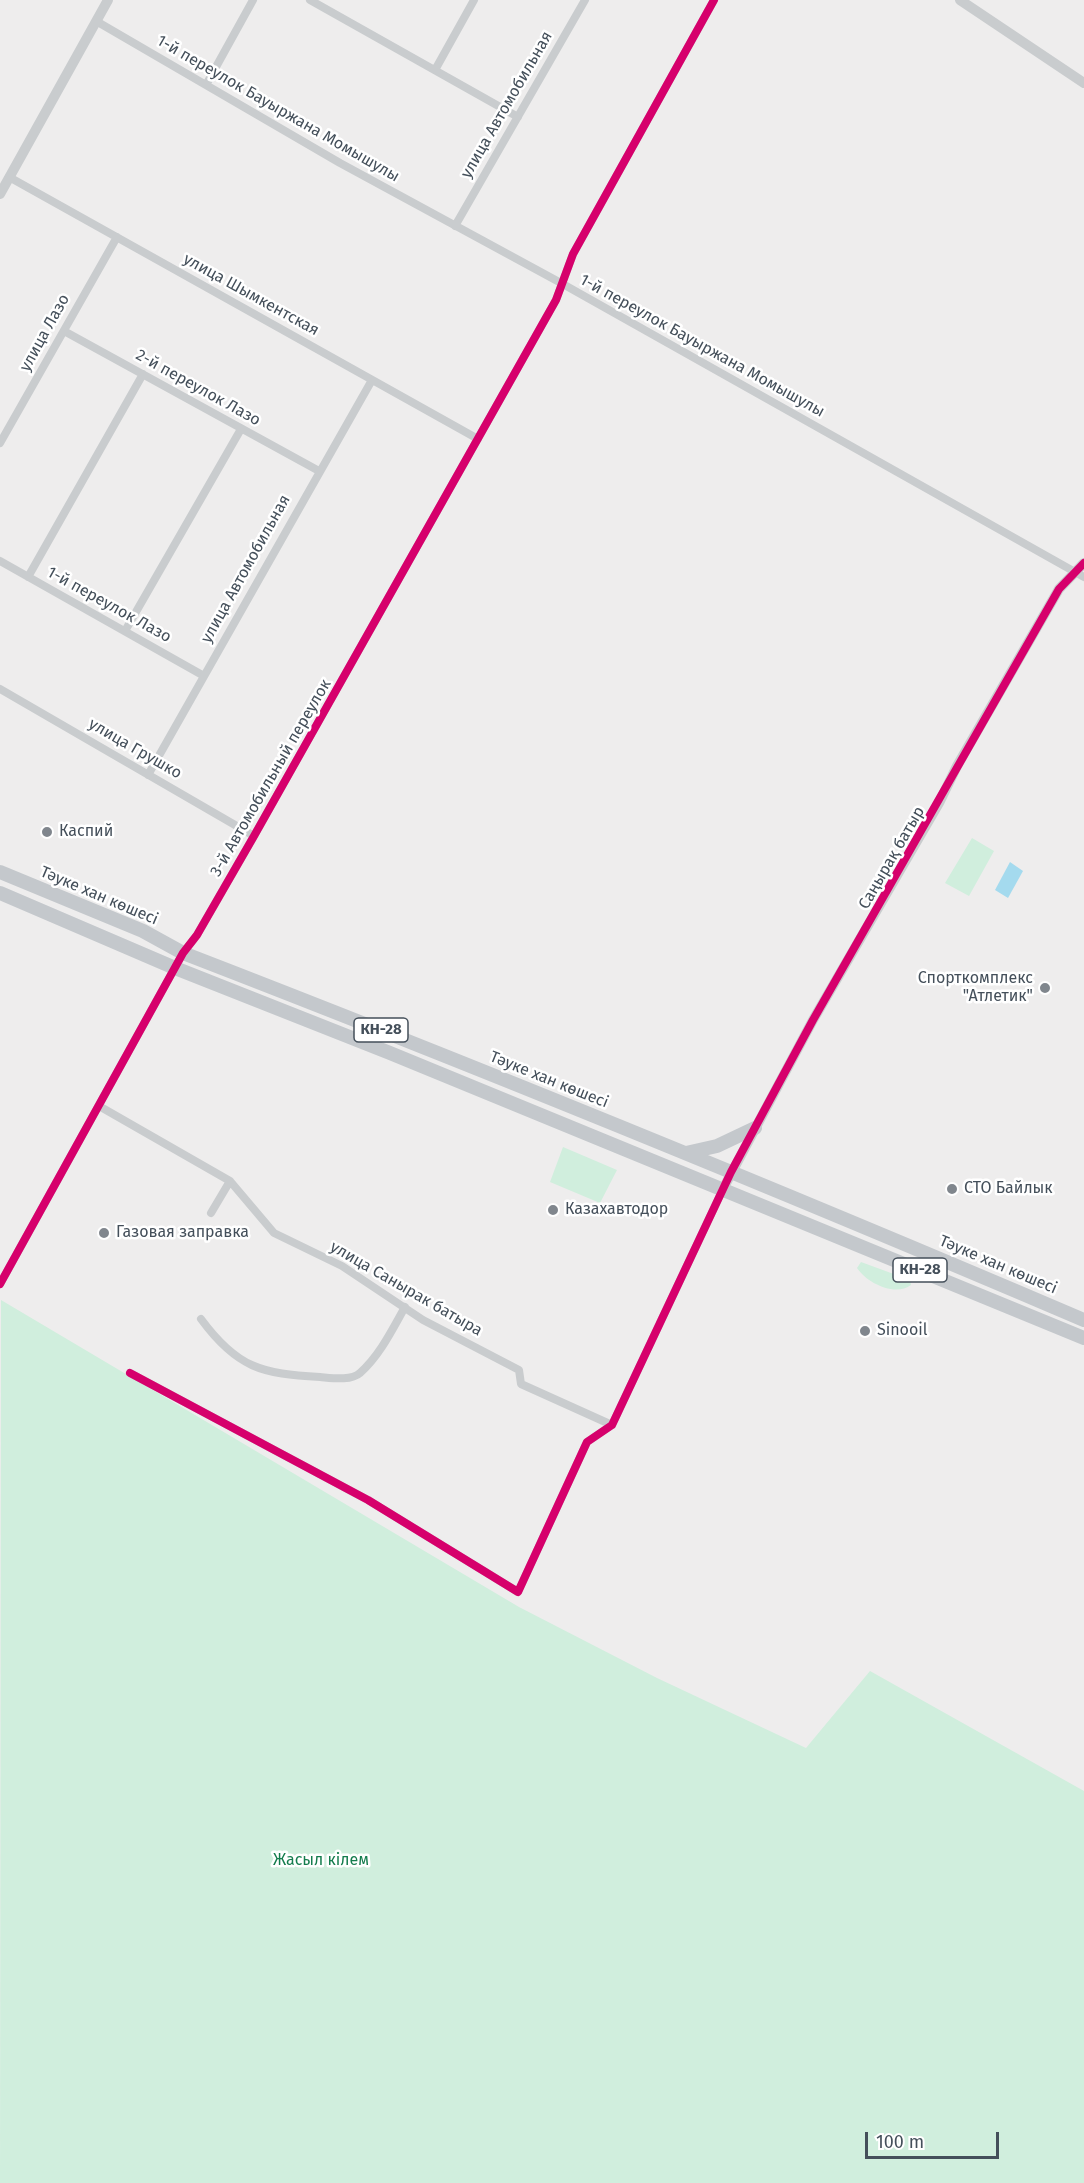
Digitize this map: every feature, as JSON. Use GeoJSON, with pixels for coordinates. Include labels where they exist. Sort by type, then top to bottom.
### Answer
{"type":"FeatureCollection","features":[{"type":"Feature","properties":{"kind":"main road","name":"Тәуке хан көшесі"},"geometry":{"type":"LineString","coordinates":[[0,872],[143,931],[183,953],[372,1026],[731,1172],[1084,1320]]}},
{"type":"Feature","properties":{"kind":"main road","name":"КН-28"},"geometry":{"type":"LineString","coordinates":[[0,893],[175,968],[723,1189],[1084,1338]]}},
{"type":"Feature","properties":{"kind":"main road"},"geometry":{"type":"LineString","coordinates":[[686,1154],[717,1146],[755,1128]]}},
{"type":"Feature","properties":{"kind":"street"},"geometry":{"type":"LineString","coordinates":[[0,194],[108,0]]}},
{"type":"Feature","properties":{"kind":"street"},"geometry":{"type":"LineString","coordinates":[[206,85],[253,0]]}},
{"type":"Feature","properties":{"kind":"street"},"geometry":{"type":"LineString","coordinates":[[310,0],[518,117]]}},
{"type":"Feature","properties":{"kind":"street"},"geometry":{"type":"LineString","coordinates":[[435,70],[474,0]]}},
{"type":"Feature","properties":{"kind":"street","name":"улица Автомобильная"},"geometry":{"type":"LineString","coordinates":[[455,225],[585,0]]}},
{"type":"Feature","properties":{"kind":"street","name":"3-й Автомобильный переулок"},"geometry":{"type":"LineString","coordinates":[[0,1284],[183,953],[197,935],[254,836],[478,440],[555,300],[573,254],[714,0]]}},
{"type":"Feature","properties":{"kind":"street"},"geometry":{"type":"LineString","coordinates":[[960,0],[1084,83]]}},
{"type":"Feature","properties":{"kind":"street","name":"1-й переулок Бауыржана Момышулы"},"geometry":{"type":"LineString","coordinates":[[96,21],[206,85],[1080,575]]}},
{"type":"Feature","properties":{"kind":"street","name":"улица Шымкентская"},"geometry":{"type":"LineString","coordinates":[[9,177],[478,440]]}},
{"type":"Feature","properties":{"kind":"street","name":"улица Лазо"},"geometry":{"type":"LineString","coordinates":[[0,443],[117,237]]}},
{"type":"Feature","properties":{"kind":"street","name":"2-й переулок Лазо"},"geometry":{"type":"LineString","coordinates":[[63,331],[319,471]]}},
{"type":"Feature","properties":{"kind":"street"},"geometry":{"type":"LineString","coordinates":[[28,577],[143,374]]}},
{"type":"Feature","properties":{"kind":"street","name":"улица Автомобильная"},"geometry":{"type":"LineString","coordinates":[[148,775],[372,380]]}},
{"type":"Feature","properties":{"kind":"street"},"geometry":{"type":"LineString","coordinates":[[125,631],[240,429]]}},
{"type":"Feature","properties":{"kind":"street","name":"1-й переулок Лазо"},"geometry":{"type":"LineString","coordinates":[[0,561],[204,676]]}},
{"type":"Feature","properties":{"kind":"street","name":"Саңырақ батыр"},"geometry":{"type":"LineString","coordinates":[[723,1189],[813,1020],[939,803],[957,766],[1059,589],[1080,575],[1084,562]]}},
{"type":"Feature","properties":{"kind":"street","name":"улица Грушко"},"geometry":{"type":"LineString","coordinates":[[0,689],[254,836]]}},
{"type":"Feature","properties":{"kind":"street","name":"улица Санырак батыра"},"geometry":{"type":"LineString","coordinates":[[99,1106],[230,1181],[274,1233],[342,1266],[405,1307],[519,1370],[521,1384],[612,1425]]}},
{"type":"Feature","properties":{"kind":"street"},"geometry":{"type":"LineString","coordinates":[[211,1213],[230,1181]]}},
{"type":"Feature","properties":{"kind":"street"},"geometry":{"type":"LineString","coordinates":[[129,1373],[368,1500],[518,1592],[587,1442],[612,1425],[723,1189]]}},
{"type":"Feature","properties":{"kind":"street"},"geometry":{"type":"LineString","coordinates":[[201,1319],[236,1357],[265,1372],[340,1378],[359,1374],[380,1351],[405,1307]]}},
{"type":"Feature","properties":{"kind":"green space"},"geometry":{"type":"Polygon","coordinates":[[[972,838],[994,851],[969,896],[945,883],[972,838]]]}},
{"type":"Feature","properties":{"kind":"green space"},"geometry":{"type":"Polygon","coordinates":[[[563,1147],[617,1170],[600,1203],[550,1182],[563,1147]]]}},
{"type":"Feature","properties":{"kind":"green space"},"geometry":{"type":"Polygon","coordinates":[[[861,1262],[910,1280],[911,1285],[897,1290],[882,1287],[862,1274],[857,1268],[861,1262]]]}},
{"type":"Feature","properties":{"kind":"green space","name":"Жасыл кілем"},"geometry":{"type":"Polygon","coordinates":[[[1,1300],[519,1607],[657,1678],[806,1748],[870,1671],[1084,1791],[1084,2183],[0,2183],[1,1300]]]}},
{"type":"Feature","properties":{"kind":"water"},"geometry":{"type":"Polygon","coordinates":[[[1010,862],[1023,871],[1008,898],[995,890],[1010,862]]]}},
{"type":"Feature","properties":{"kind":"cycle path"},"geometry":{"type":"LineString","coordinates":[[0,1284],[183,953],[197,935],[254,836],[556,300],[573,254],[714,0]]}},
{"type":"Feature","properties":{"kind":"cycle path"},"geometry":{"type":"LineString","coordinates":[[130,1373],[368,1500],[518,1592],[587,1442],[612,1425],[731,1172],[813,1020],[1059,589],[1084,563]]}},
{"type":"Feature","properties":{"kind":"place","name":"Каспий"},"geometry":{"type":"Point","coordinates":[47,832]}},
{"type":"Feature","properties":{"kind":"place","name":"Спорткомплекс \"Атлетик\""},"geometry":{"type":"Point","coordinates":[1045,988]}},
{"type":"Feature","properties":{"kind":"place","name":"СТО Байлык"},"geometry":{"type":"Point","coordinates":[952,1189]}},
{"type":"Feature","properties":{"kind":"place","name":"Казахавтодор"},"geometry":{"type":"Point","coordinates":[553,1210]}},
{"type":"Feature","properties":{"kind":"place","name":"Газовая заправка"},"geometry":{"type":"Point","coordinates":[104,1233]}},
{"type":"Feature","properties":{"kind":"place","name":"Sinooil"},"geometry":{"type":"Point","coordinates":[865,1331]}}]}
